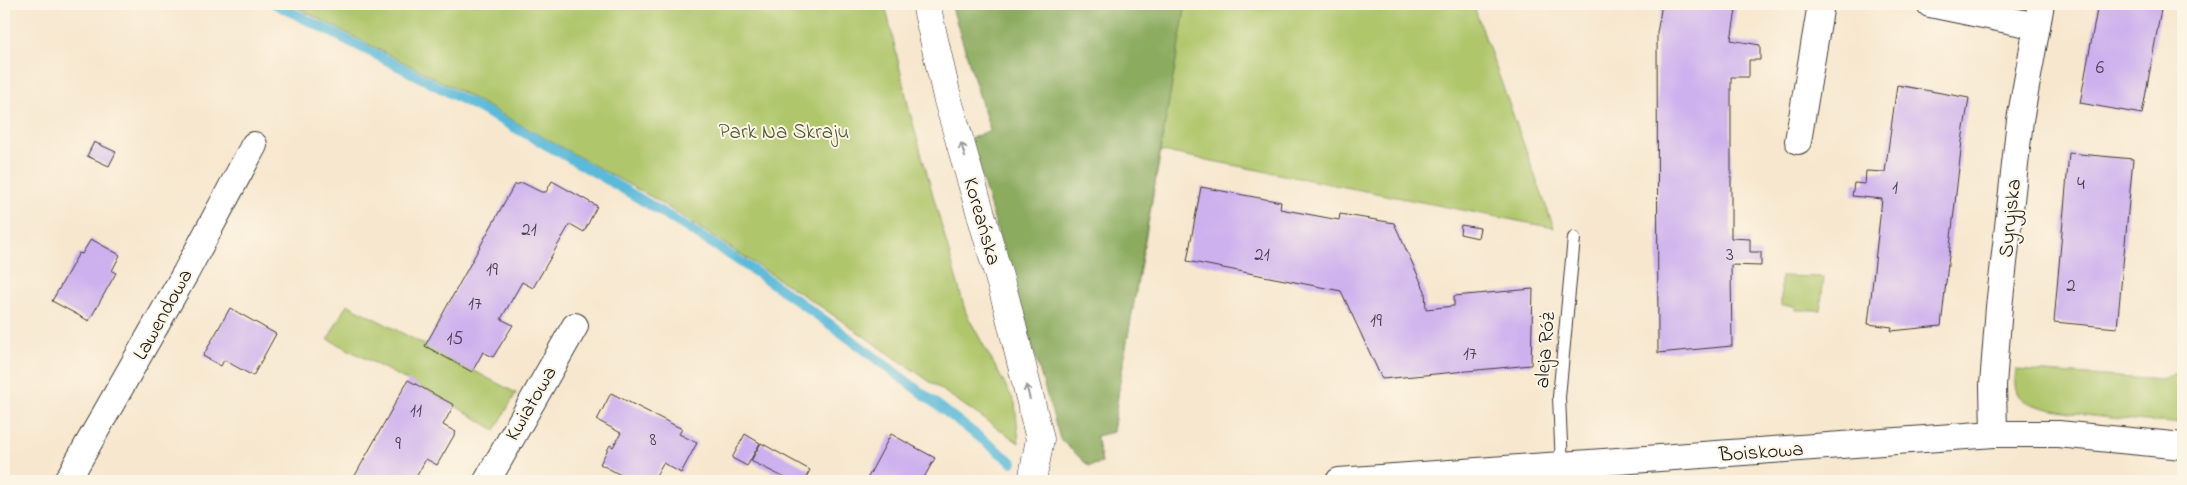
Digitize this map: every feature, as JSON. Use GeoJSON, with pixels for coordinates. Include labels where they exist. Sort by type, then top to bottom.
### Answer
{"type":"FeatureCollection","features":[{"type":"Feature","properties":{"kind":"street","name":"Koreańska"},"geometry":{"type":"LineString","coordinates":[[926,4],[947,97],[1006,301],[1040,439],[1032,481]]}},
{"type":"Feature","properties":{"kind":"street"},"geometry":{"type":"LineString","coordinates":[[1798,141],[1821,4]]}},
{"type":"Feature","properties":{"kind":"street"},"geometry":{"type":"LineString","coordinates":[[1930,4],[2039,15]]}},
{"type":"Feature","properties":{"kind":"street","name":"Syryjska"},"geometry":{"type":"LineString","coordinates":[[1994,434],[1992,385],[2000,300],[2020,120],[2039,15]]}},
{"type":"Feature","properties":{"kind":"street","name":"Lawendowa"},"geometry":{"type":"LineString","coordinates":[[67,481],[185,274],[254,145]]}},
{"type":"Feature","properties":{"kind":"street","name":"Kwiatowa"},"geometry":{"type":"LineString","coordinates":[[487,481],[575,326]]}},
{"type":"Feature","properties":{"kind":"street","name":"Boiskowa"},"geometry":{"type":"LineString","coordinates":[[1339,481],[1562,466],[1595,472],[1994,434],[2058,434],[2183,446]]}},
{"type":"Feature","properties":{"kind":"lane","name":"aleja Róż"},"geometry":{"type":"LineString","coordinates":[[1562,466],[1559,397],[1574,238]]}},
{"type":"Feature","properties":{"kind":"green space","name":"Park Na Skraju"},"geometry":{"type":"Polygon","coordinates":[[[290,4],[885,4],[910,113],[966,313],[1015,403],[1019,443],[820,306],[655,199],[454,88],[290,4]]]}},
{"type":"Feature","properties":{"kind":"green space"},"geometry":{"type":"Polygon","coordinates":[[[951,4],[1473,4],[1554,228],[1161,151],[1120,381],[1113,432],[1096,436],[1102,463],[1089,466],[1060,439],[990,130],[951,4]]]}},
{"type":"Feature","properties":{"kind":"green space"},"geometry":{"type":"Polygon","coordinates":[[[951,4],[1186,4],[1120,381],[1113,432],[1096,436],[1102,463],[1089,466],[1060,439],[970,139],[990,130],[951,4]]]}},
{"type":"Feature","properties":{"kind":"green space"},"geometry":{"type":"Polygon","coordinates":[[[1781,276],[1824,277],[1820,310],[1795,310],[1795,306],[1781,306],[1781,276]]]}},
{"type":"Feature","properties":{"kind":"green space"},"geometry":{"type":"Polygon","coordinates":[[[347,304],[516,393],[495,430],[454,405],[328,339],[347,304]]]}},
{"type":"Feature","properties":{"kind":"green space"},"geometry":{"type":"Polygon","coordinates":[[[2183,368],[2183,424],[2070,413],[2047,408],[2029,403],[2019,396],[2015,387],[2016,370],[2163,380],[2183,368]]]}},
{"type":"Feature","properties":{"kind":"building"},"geometry":{"type":"Polygon","coordinates":[[[1662,4],[1737,4],[1731,40],[1760,45],[1760,60],[1749,60],[1749,77],[1731,77],[1731,238],[1750,239],[1750,252],[1761,252],[1761,266],[1731,265],[1732,346],[1658,353],[1657,33],[1662,4]]]}},
{"type":"Feature","properties":{"kind":"building"},"geometry":{"type":"Polygon","coordinates":[[[2098,4],[2162,4],[2142,114],[2080,103],[2098,4]]]}},
{"type":"Feature","properties":{"kind":"building"},"geometry":{"type":"Polygon","coordinates":[[[1897,85],[1969,98],[1962,141],[1941,326],[1891,331],[1892,327],[1868,324],[1882,199],[1852,196],[1854,183],[1865,184],[1866,171],[1885,172],[1897,85]]]}},
{"type":"Feature","properties":{"kind":"building"},"geometry":{"type":"Polygon","coordinates":[[[94,142],[116,152],[109,166],[87,156],[94,142]]]}},
{"type":"Feature","properties":{"kind":"building"},"geometry":{"type":"Polygon","coordinates":[[[2069,153],[2133,159],[2117,328],[2054,322],[2069,153]]]}},
{"type":"Feature","properties":{"kind":"building"},"geometry":{"type":"Polygon","coordinates":[[[552,181],[597,206],[584,232],[570,224],[533,288],[522,282],[501,319],[513,325],[493,357],[483,352],[472,372],[425,346],[514,185],[523,183],[541,192],[546,192],[552,181]]]}},
{"type":"Feature","properties":{"kind":"building"},"geometry":{"type":"Polygon","coordinates":[[[1201,187],[1281,202],[1280,209],[1339,220],[1340,214],[1394,223],[1425,291],[1426,309],[1454,306],[1454,296],[1533,289],[1531,365],[1382,379],[1341,291],[1187,261],[1201,187]]]}},
{"type":"Feature","properties":{"kind":"building"},"geometry":{"type":"Polygon","coordinates":[[[1461,225],[1480,228],[1478,238],[1460,234],[1461,225]]]}},
{"type":"Feature","properties":{"kind":"building"},"geometry":{"type":"Polygon","coordinates":[[[91,239],[120,255],[112,271],[116,273],[89,321],[52,301],[79,253],[82,254],[91,239]]]}},
{"type":"Feature","properties":{"kind":"building"},"geometry":{"type":"Polygon","coordinates":[[[230,308],[276,334],[253,376],[224,360],[221,366],[203,356],[230,308]]]}},
{"type":"Feature","properties":{"kind":"building"},"geometry":{"type":"Polygon","coordinates":[[[408,380],[454,405],[443,425],[456,432],[437,465],[426,459],[414,481],[352,481],[408,380]]]}},
{"type":"Feature","properties":{"kind":"building"},"geometry":{"type":"Polygon","coordinates":[[[611,393],[682,429],[679,434],[697,443],[681,473],[663,463],[653,481],[632,481],[600,464],[610,445],[613,447],[621,433],[597,420],[611,393]]]}},
{"type":"Feature","properties":{"kind":"building"},"geometry":{"type":"Polygon","coordinates":[[[745,434],[760,443],[747,466],[732,458],[745,434]]]}},
{"type":"Feature","properties":{"kind":"building"},"geometry":{"type":"Polygon","coordinates":[[[891,434],[935,458],[922,481],[866,481],[891,434]]]}},
{"type":"Feature","properties":{"kind":"building"},"geometry":{"type":"Polygon","coordinates":[[[761,443],[810,470],[804,481],[791,481],[751,461],[761,443]]]}},
{"type":"Feature","properties":{"kind":"waterway"},"geometry":{"type":"LineString","coordinates":[[275,4],[489,113],[646,202],[738,260],[818,315],[1012,462]]}}]}
